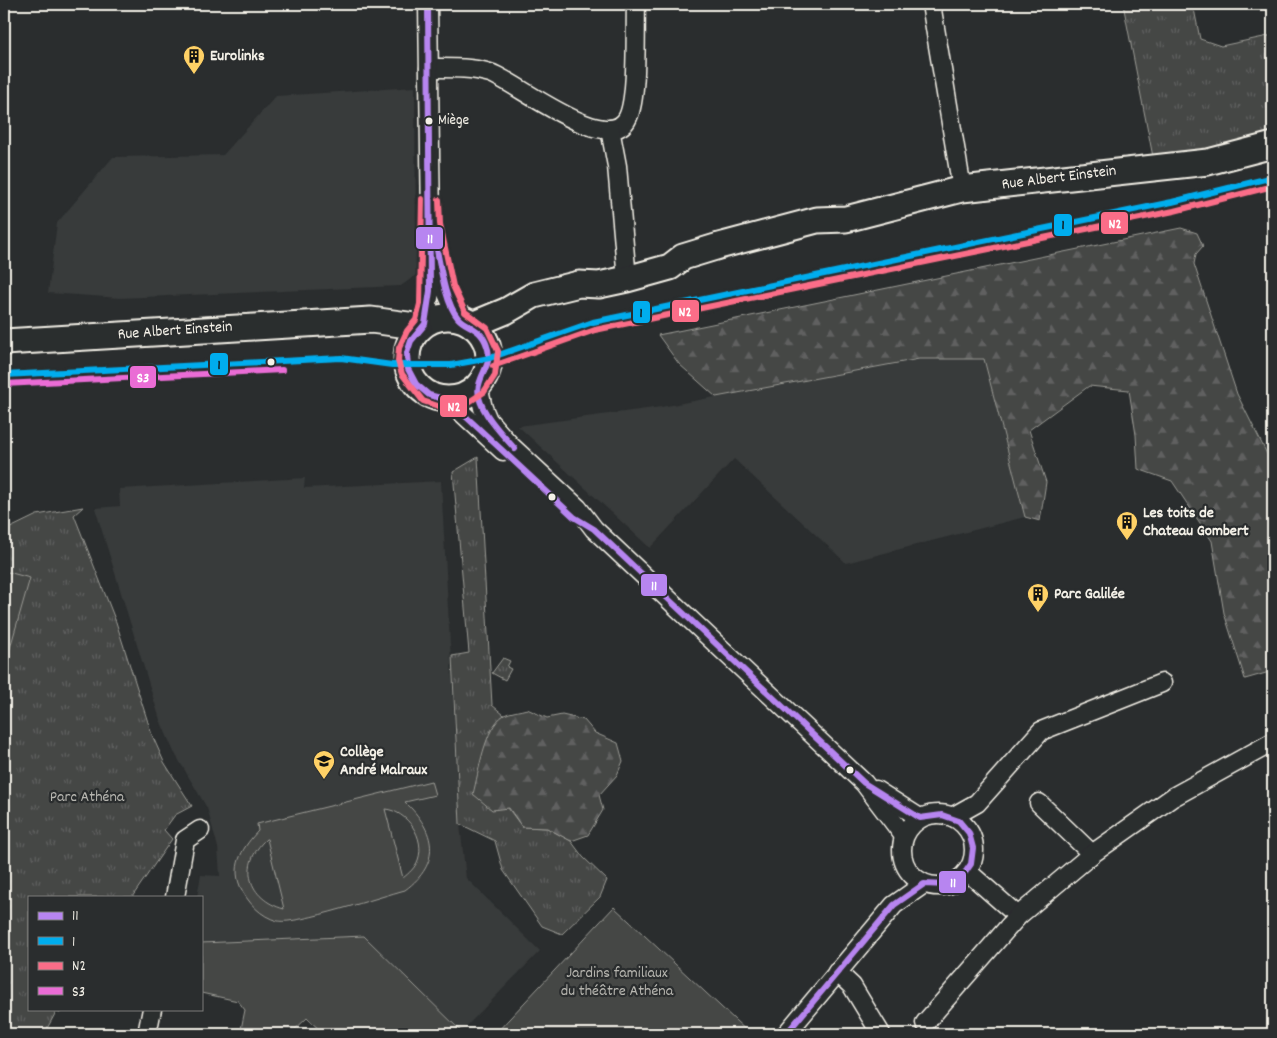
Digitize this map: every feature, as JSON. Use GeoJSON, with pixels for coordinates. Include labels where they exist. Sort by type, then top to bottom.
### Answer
{"type":"FeatureCollection","features":[{"type":"Feature","properties":{"kind":"street"},"geometry":{"type":"LineString","coordinates":[[422,327],[430,291],[432,226],[428,4]]}},
{"type":"Feature","properties":{"kind":"street"},"geometry":{"type":"LineString","coordinates":[[429,68],[490,73],[505,79],[577,122],[592,127],[610,129],[619,126],[628,119],[632,99],[636,4]]}},
{"type":"Feature","properties":{"kind":"street"},"geometry":{"type":"LineString","coordinates":[[931,4],[962,189]]}},
{"type":"Feature","properties":{"kind":"street"},"geometry":{"type":"LineString","coordinates":[[610,129],[617,166],[627,279]]}},
{"type":"Feature","properties":{"kind":"street","name":"Rue Albert Einstein"},"geometry":{"type":"LineString","coordinates":[[465,321],[506,312],[534,295],[579,284],[599,285],[670,267],[686,270],[819,235],[846,218],[962,189],[1208,162],[1273,145]]}},
{"type":"Feature","properties":{"kind":"street"},"geometry":{"type":"LineString","coordinates":[[432,226],[445,289],[465,321],[482,334],[488,347],[490,358],[488,372],[478,386],[470,394],[448,400]]}},
{"type":"Feature","properties":{"kind":"street","name":"Rue Albert Einstein"},"geometry":{"type":"LineString","coordinates":[[488,347],[512,320],[522,312],[537,305],[584,295],[599,285]]}},
{"type":"Feature","properties":{"kind":"street"},"geometry":{"type":"LineString","coordinates":[[465,321],[440,318],[422,327],[411,341],[407,353],[408,369],[416,384],[429,395],[448,400],[574,517],[594,529]]}},
{"type":"Feature","properties":{"kind":"street","name":"Rue Albert Einstein"},"geometry":{"type":"LineString","coordinates":[[4,342],[371,320],[422,327]]}},
{"type":"Feature","properties":{"kind":"street","name":"Rue Albert Einstein"},"geometry":{"type":"LineString","coordinates":[[345,322],[382,332],[395,340],[407,353]]}},
{"type":"Feature","properties":{"kind":"street"},"geometry":{"type":"LineString","coordinates":[[478,386],[488,420],[511,446],[578,508],[594,529],[864,783],[904,836]]}},
{"type":"Feature","properties":{"kind":"street"},"geometry":{"type":"LineString","coordinates":[[952,817],[977,803],[1041,731],[1162,683]]}},
{"type":"Feature","properties":{"kind":"street"},"geometry":{"type":"LineString","coordinates":[[925,1023],[1018,916],[1092,854],[1173,797],[1273,742]]}},
{"type":"Feature","properties":{"kind":"street"},"geometry":{"type":"LineString","coordinates":[[864,783],[920,818]]}},
{"type":"Feature","properties":{"kind":"street"},"geometry":{"type":"LineString","coordinates":[[968,831],[977,803]]}},
{"type":"Feature","properties":{"kind":"street"},"geometry":{"type":"LineString","coordinates":[[1039,804],[1092,854]]}},
{"type":"Feature","properties":{"kind":"street"},"geometry":{"type":"LineString","coordinates":[[932,814],[952,817],[968,831],[974,850],[968,872],[958,881],[947,886],[936,887],[924,884],[913,878],[905,868],[902,858],[904,836],[910,825],[920,818],[932,814]]}},
{"type":"Feature","properties":{"kind":"street"},"geometry":{"type":"LineString","coordinates":[[175,896],[185,840],[200,830]]}},
{"type":"Feature","properties":{"kind":"street"},"geometry":{"type":"LineString","coordinates":[[894,904],[905,868]]}},
{"type":"Feature","properties":{"kind":"street"},"geometry":{"type":"LineString","coordinates":[[968,872],[1018,916]]}},
{"type":"Feature","properties":{"kind":"street"},"geometry":{"type":"LineString","coordinates":[[786,1034],[894,904],[924,884]]}},
{"type":"Feature","properties":{"kind":"street"},"geometry":{"type":"LineString","coordinates":[[837,972],[852,986],[881,1034]]}},
{"type":"Feature","properties":{"kind":"street"},"geometry":{"type":"LineString","coordinates":[[147,1034],[152,1010]]}},
{"type":"Feature","properties":{"kind":"shaded area"},"geometry":{"type":"Polygon","coordinates":[[[415,87],[416,275],[401,286],[120,298],[48,293],[57,223],[113,157],[223,155],[276,96],[415,87]]]}},
{"type":"Feature","properties":{"kind":"shaded area"},"geometry":{"type":"Polygon","coordinates":[[[919,359],[984,359],[1025,517],[846,563],[734,459],[650,548],[518,426],[661,407],[919,359]]]}},
{"type":"Feature","properties":{"kind":"shaded area","name":"Collège André Malraux"},"geometry":{"type":"Polygon","coordinates":[[[305,478],[304,488],[441,481],[460,824],[466,878],[540,951],[461,1032],[364,936],[202,943],[202,896],[197,896],[201,875],[220,876],[218,848],[207,808],[174,752],[160,720],[95,508],[120,506],[119,489],[305,478]]]}},
{"type":"Feature","properties":{"kind":"green space"},"geometry":{"type":"Polygon","coordinates":[[[1123,4],[1193,4],[1200,39],[1221,46],[1273,35],[1273,145],[1155,167],[1123,4]]]}},
{"type":"Feature","properties":{"kind":"green space"},"geometry":{"type":"Polygon","coordinates":[[[1181,228],[1197,233],[1203,246],[1196,254],[1194,264],[1237,394],[1273,466],[1273,671],[1245,679],[1224,613],[1212,541],[1172,481],[1138,469],[1136,435],[1129,390],[1089,386],[1029,430],[1046,482],[1040,521],[1025,517],[984,359],[919,359],[716,397],[679,364],[658,335],[1181,228]]]}},
{"type":"Feature","properties":{"kind":"green space"},"geometry":{"type":"Polygon","coordinates":[[[478,457],[492,705],[504,715],[488,741],[480,770],[522,827],[547,828],[571,841],[583,857],[607,880],[600,897],[562,934],[542,926],[503,870],[495,841],[460,824],[452,656],[469,653],[453,472],[478,457]]]}},
{"type":"Feature","properties":{"kind":"green space","name":"Parc Athéna"},"geometry":{"type":"Polygon","coordinates":[[[83,507],[74,515],[116,622],[152,735],[164,762],[192,806],[175,815],[164,830],[172,839],[133,896],[28,896],[28,1010],[62,1010],[60,1013],[56,1012],[44,1034],[4,1034],[4,531],[37,515],[83,507]]]}},
{"type":"Feature","properties":{"kind":"green space"},"geometry":{"type":"Polygon","coordinates":[[[4,571],[30,578],[4,669],[4,571]]]}},
{"type":"Feature","properties":{"kind":"green space"},"geometry":{"type":"Polygon","coordinates":[[[503,658],[510,661],[507,667],[511,669],[505,680],[492,673],[503,658]]]}},
{"type":"Feature","properties":{"kind":"green space"},"geometry":{"type":"Polygon","coordinates":[[[527,709],[547,718],[562,715],[584,720],[595,733],[618,743],[623,761],[617,775],[599,795],[603,810],[588,835],[571,841],[547,828],[522,827],[509,808],[492,810],[473,794],[483,751],[497,721],[504,715],[527,709]]]}},
{"type":"Feature","properties":{"kind":"green space"},"geometry":{"type":"Polygon","coordinates":[[[431,781],[435,795],[405,802],[423,824],[431,847],[425,869],[417,880],[405,890],[303,919],[278,921],[266,916],[246,898],[240,886],[237,870],[238,863],[244,849],[258,831],[257,824],[431,781]],[[385,809],[403,878],[412,870],[418,860],[420,852],[417,835],[413,827],[401,815],[385,809]],[[267,839],[257,849],[252,860],[251,880],[262,898],[284,909],[267,839]]]}},
{"type":"Feature","properties":{"kind":"green space","name":"Jardins familiaux du théâtre Athéna"},"geometry":{"type":"Polygon","coordinates":[[[614,907],[750,1034],[495,1034],[614,907]]]}},
{"type":"Feature","properties":{"kind":"green space"},"geometry":{"type":"Polygon","coordinates":[[[364,936],[464,1034],[324,1034],[307,1018],[290,1034],[240,1034],[245,1010],[238,1001],[202,993],[202,943],[364,936]]]}},
{"type":"Feature","properties":{"kind":"transit line","name":"11"},"geometry":{"type":"LineString","coordinates":[[428,4],[430,291],[425,324],[411,341],[407,353],[408,369],[416,384],[429,395],[448,400],[574,517],[594,529],[864,783],[920,818],[942,815],[959,821],[969,833],[973,848],[971,864],[962,877],[947,885],[924,884],[894,905],[786,1034]]}},
{"type":"Feature","properties":{"kind":"transit line","name":"1"},"geometry":{"type":"LineString","coordinates":[[4,375],[341,358],[392,365],[451,365],[490,358],[593,322],[1172,202],[1273,177]]}},
{"type":"Feature","properties":{"kind":"transit line","name":"N2"},"geometry":{"type":"LineString","coordinates":[[493,366],[595,330],[1174,211],[1273,186]]}},
{"type":"Feature","properties":{"kind":"transit line","name":"N2"},"geometry":{"type":"LineString","coordinates":[[422,199],[420,304],[416,320],[407,331],[399,348],[398,361],[402,374],[423,401],[444,408],[466,404],[484,392],[495,375],[498,351],[487,328],[465,312],[453,286],[440,224],[439,200]]}},
{"type":"Feature","properties":{"kind":"transit line","name":"11"},"geometry":{"type":"LineString","coordinates":[[436,245],[444,283],[453,311],[458,318],[478,331],[489,352],[488,362],[479,385],[480,402],[490,420],[515,449]]}},
{"type":"Feature","properties":{"kind":"transit line","name":"S3"},"geometry":{"type":"LineString","coordinates":[[4,384],[282,370]]}},
{"type":"Feature","properties":{"kind":"place","name":"Eurolinks"},"geometry":{"type":"Point","coordinates":[194,75]}},
{"type":"Feature","properties":{"kind":"place","name":"Miège"},"geometry":{"type":"Point","coordinates":[429,121]}},
{"type":"Feature","properties":{"kind":"place","name":"Les toits de Chateau Gombert"},"geometry":{"type":"Point","coordinates":[1127,541]}},
{"type":"Feature","properties":{"kind":"place","name":"Parc Galilée"},"geometry":{"type":"Point","coordinates":[1038,613]}},
{"type":"Feature","properties":{"kind":"place","name":"Collège André Malraux"},"geometry":{"type":"Point","coordinates":[324,780]}}]}
